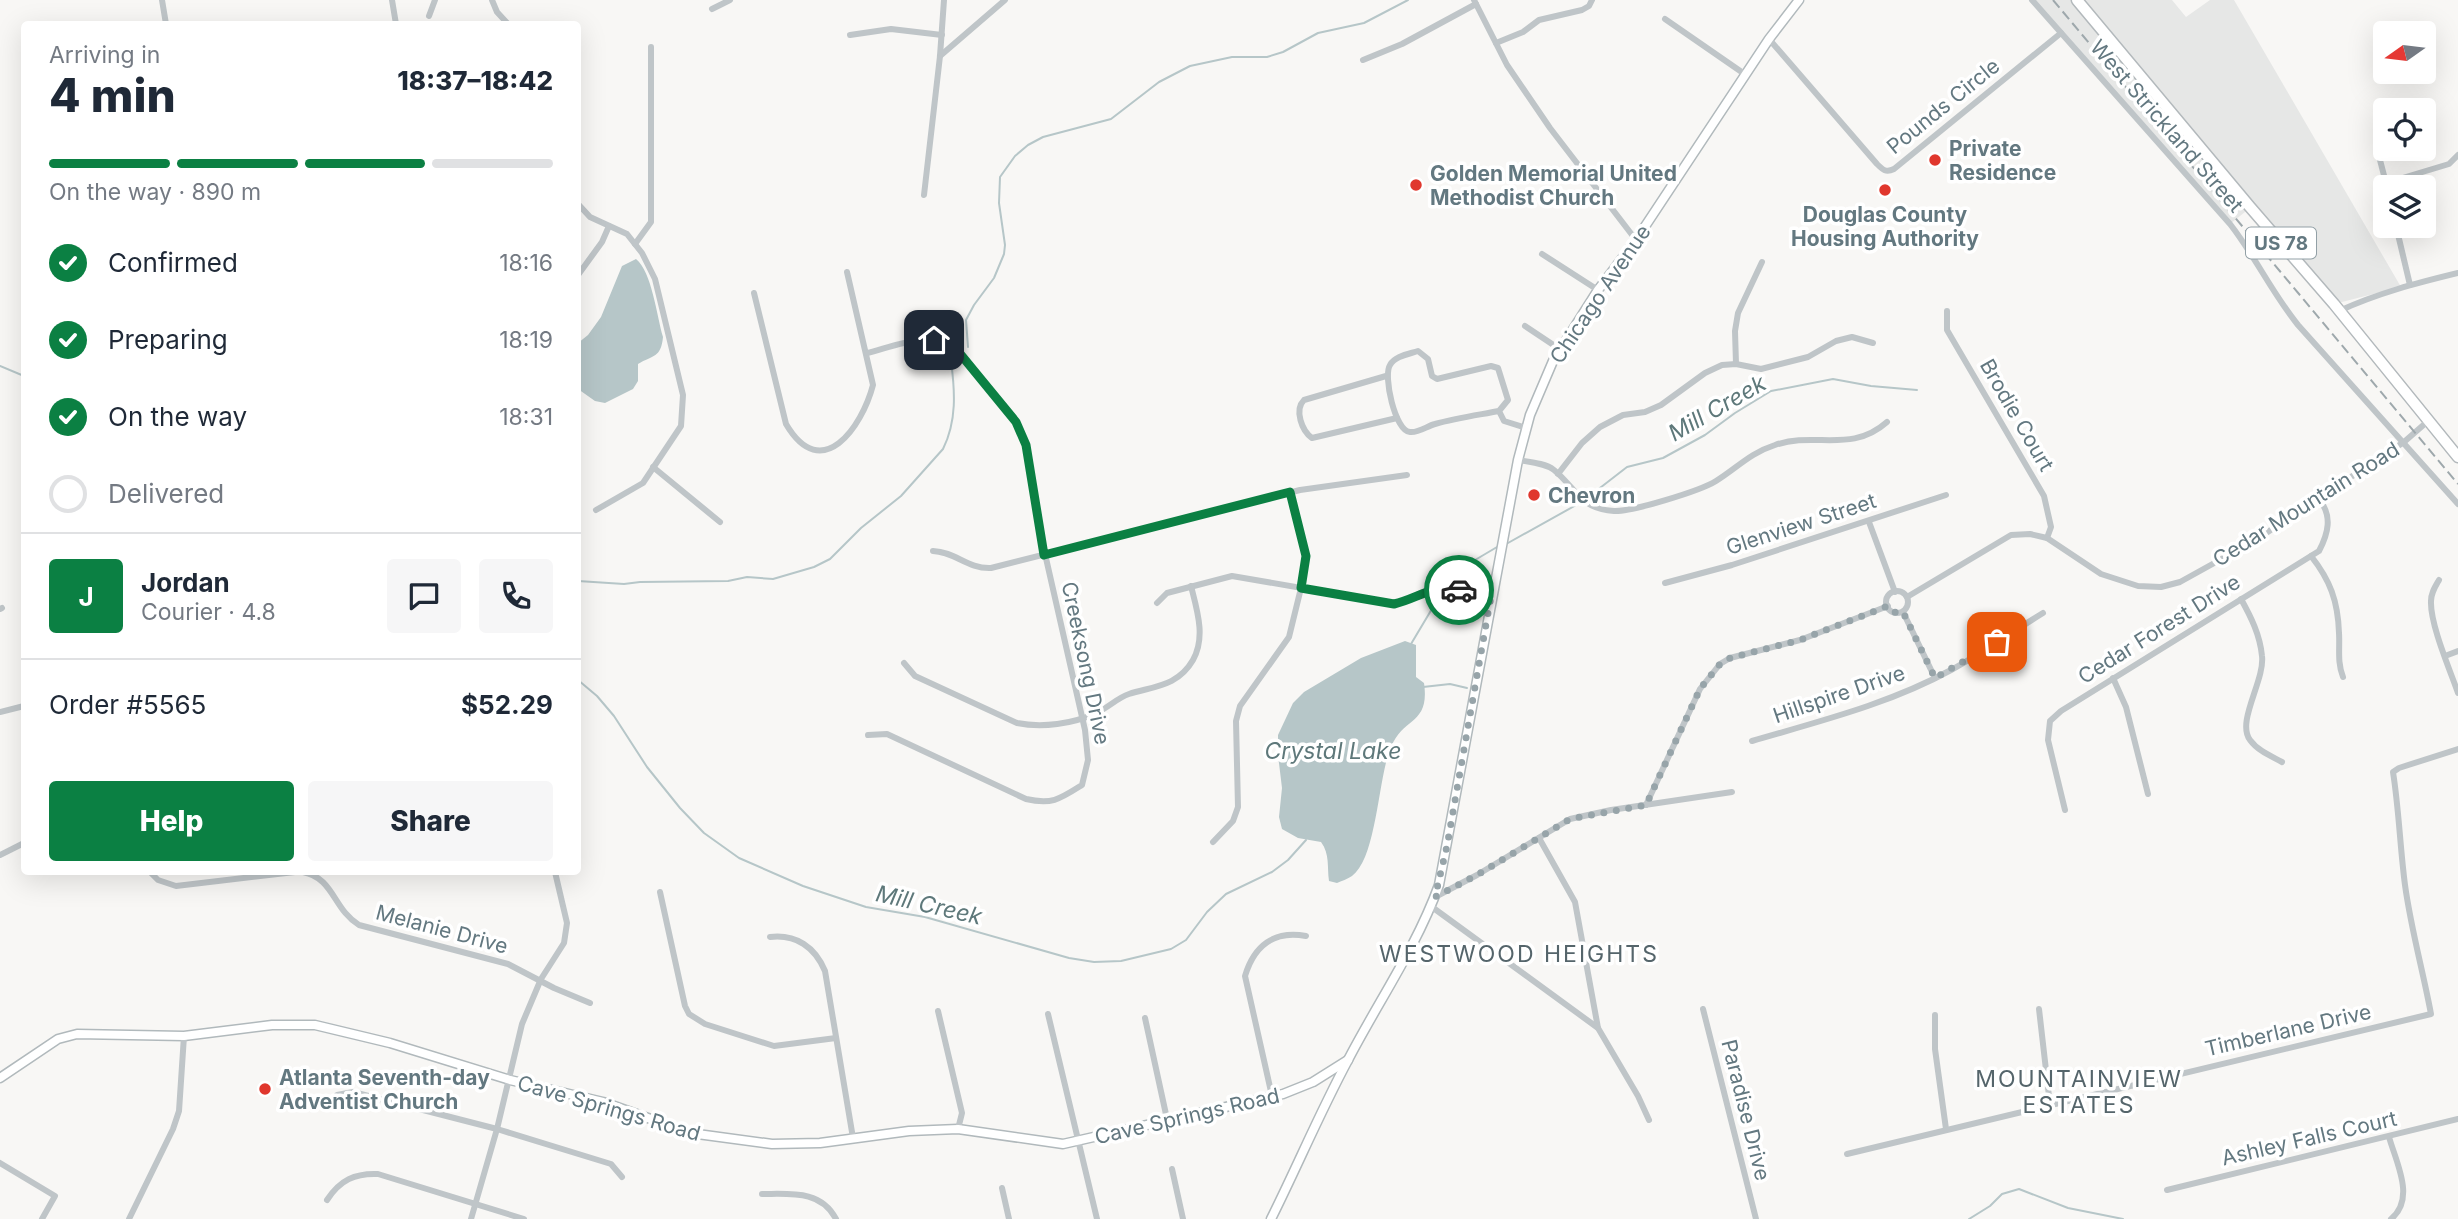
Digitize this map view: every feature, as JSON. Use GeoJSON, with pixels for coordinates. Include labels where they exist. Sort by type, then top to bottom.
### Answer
{"type":"FeatureCollection","features":[{"type":"Feature","properties":{"kind":"main road","name":"US 78"},"geometry":{"type":"LineString","coordinates":[[2077,0],[2458,457]]}},
{"type":"Feature","properties":{"kind":"street"},"geometry":{"type":"LineString","coordinates":[[162,0],[166,21]]}},
{"type":"Feature","properties":{"kind":"street"},"geometry":{"type":"LineString","coordinates":[[392,0],[396,21]]}},
{"type":"Feature","properties":{"kind":"street"},"geometry":{"type":"LineString","coordinates":[[429,16],[435,0]]}},
{"type":"Feature","properties":{"kind":"street"},"geometry":{"type":"LineString","coordinates":[[492,0],[497,12],[505,21]]}},
{"type":"Feature","properties":{"kind":"street"},"geometry":{"type":"LineString","coordinates":[[712,9],[730,0]]}},
{"type":"Feature","properties":{"kind":"street"},"geometry":{"type":"LineString","coordinates":[[924,195],[944,0]]}},
{"type":"Feature","properties":{"kind":"street"},"geometry":{"type":"LineString","coordinates":[[940,56],[1005,0]]}},
{"type":"Feature","properties":{"kind":"street"},"geometry":{"type":"LineString","coordinates":[[1496,43],[1523,32],[1539,20],[1582,10],[1589,6],[1592,0]]}},
{"type":"Feature","properties":{"kind":"street","name":"Chicago Avenue"},"geometry":{"type":"LineString","coordinates":[[1348,1059],[1392,984],[1435,897],[1447,846],[1518,460],[1541,386],[1598,290],[1636,240],[1769,39],[1799,0]]}},
{"type":"Feature","properties":{"kind":"street","name":"West Strickland Street"},"geometry":{"type":"LineString","coordinates":[[2032,0],[2230,224],[2248,246],[2288,313],[2458,504]]}},
{"type":"Feature","properties":{"kind":"street"},"geometry":{"type":"LineString","coordinates":[[1363,60],[1402,44],[1475,2],[1507,65],[1550,128],[1636,240]]}},
{"type":"Feature","properties":{"kind":"street"},"geometry":{"type":"LineString","coordinates":[[1665,19],[1746,75]]}},
{"type":"Feature","properties":{"kind":"street"},"geometry":{"type":"LineString","coordinates":[[850,34],[891,29],[942,35]]}},
{"type":"Feature","properties":{"kind":"street","name":"Pounds Circle"},"geometry":{"type":"LineString","coordinates":[[1769,39],[1877,164],[1889,172],[2061,33]]}},
{"type":"Feature","properties":{"kind":"street"},"geometry":{"type":"LineString","coordinates":[[635,244],[651,222],[651,47]]}},
{"type":"Feature","properties":{"kind":"street"},"geometry":{"type":"LineString","coordinates":[[2416,175],[2449,164],[2458,155]]}},
{"type":"Feature","properties":{"kind":"street"},"geometry":{"type":"LineString","coordinates":[[581,207],[590,217],[627,234],[642,253],[655,279],[683,395],[681,426],[643,483],[596,510]]}},
{"type":"Feature","properties":{"kind":"street"},"geometry":{"type":"LineString","coordinates":[[581,271],[603,242],[609,226]]}},
{"type":"Feature","properties":{"kind":"street"},"geometry":{"type":"LineString","coordinates":[[2399,238],[2410,285]]}},
{"type":"Feature","properties":{"kind":"street"},"geometry":{"type":"LineString","coordinates":[[1542,254],[1598,290]]}},
{"type":"Feature","properties":{"kind":"street"},"geometry":{"type":"LineString","coordinates":[[1736,363],[1735,331],[1738,313],[1762,262]]}},
{"type":"Feature","properties":{"kind":"street"},"geometry":{"type":"LineString","coordinates":[[754,293],[786,424],[795,439],[807,448],[821,451],[839,446],[870,399],[873,384],[847,272]]}},
{"type":"Feature","properties":{"kind":"street"},"geometry":{"type":"LineString","coordinates":[[2339,311],[2370,297],[2458,273]]}},
{"type":"Feature","properties":{"kind":"street","name":"Brodie Court"},"geometry":{"type":"LineString","coordinates":[[1947,311],[1947,330],[2044,496],[2051,527],[2047,538]]}},
{"type":"Feature","properties":{"kind":"street"},"geometry":{"type":"LineString","coordinates":[[1525,326],[1561,350]]}},
{"type":"Feature","properties":{"kind":"street"},"geometry":{"type":"LineString","coordinates":[[1558,474],[1582,443],[1600,427],[1623,415],[1645,412],[1661,405],[1705,373],[1722,365],[1736,363],[1760,369],[1808,357],[1836,341],[1852,337],[1873,343]]}},
{"type":"Feature","properties":{"kind":"street","name":"Creeksong Drive"},"geometry":{"type":"LineString","coordinates":[[867,353],[922,339],[947,343],[957,350],[1016,422],[1026,445],[1044,555],[1082,718],[1088,760],[1082,785],[1062,798],[1044,803],[1026,799],[887,734],[868,735]]}},
{"type":"Feature","properties":{"kind":"street"},"geometry":{"type":"LineString","coordinates":[[1418,351],[1428,359],[1432,376],[1437,379],[1491,366],[1498,368],[1508,400],[1499,411],[1434,424],[1408,433],[1397,418],[1386,376],[1390,364],[1398,357],[1418,351]]}},
{"type":"Feature","properties":{"kind":"street"},"geometry":{"type":"LineString","coordinates":[[1386,376],[1304,400],[1298,410],[1305,433],[1312,438],[1397,418]]}},
{"type":"Feature","properties":{"kind":"street"},"geometry":{"type":"LineString","coordinates":[[1499,411],[1504,421],[1526,428]]}},
{"type":"Feature","properties":{"kind":"street","name":"Cedar Mountain Road"},"geometry":{"type":"LineString","coordinates":[[2047,538],[2111,579],[2138,586],[2161,587],[2180,582],[2254,541],[2319,499],[2404,442],[2428,421]]}},
{"type":"Feature","properties":{"kind":"street"},"geometry":{"type":"LineString","coordinates":[[1518,460],[1552,469],[1581,500],[1596,508],[1616,511],[1693,492],[1716,481],[1741,461],[1762,449],[1786,441],[1842,442],[1875,433],[1887,422]]}},
{"type":"Feature","properties":{"kind":"street"},"geometry":{"type":"LineString","coordinates":[[653,467],[720,522]]}},
{"type":"Feature","properties":{"kind":"street"},"geometry":{"type":"LineString","coordinates":[[933,551],[946,552],[977,569],[991,568],[1290,492],[1407,475]]}},
{"type":"Feature","properties":{"kind":"street"},"geometry":{"type":"LineString","coordinates":[[1213,842],[1233,821],[1238,807],[1236,721],[1241,706],[1289,637],[1301,588],[1306,556],[1290,492]]}},
{"type":"Feature","properties":{"kind":"street","name":"Glenview Street"},"geometry":{"type":"LineString","coordinates":[[1664,583],[1732,565],[1946,495]]}},
{"type":"Feature","properties":{"kind":"street","name":"Cedar Forest Drive"},"geometry":{"type":"LineString","coordinates":[[2065,810],[2048,740],[2050,721],[2061,710],[2319,551],[2327,536],[2328,521],[2319,499]]}},
{"type":"Feature","properties":{"kind":"street"},"geometry":{"type":"LineString","coordinates":[[1869,522],[1895,592]]}},
{"type":"Feature","properties":{"kind":"street"},"geometry":{"type":"LineString","coordinates":[[1907,597],[2011,535],[2030,534],[2047,538]]}},
{"type":"Feature","properties":{"kind":"street"},"geometry":{"type":"LineString","coordinates":[[2311,556],[2326,575],[2336,601],[2340,632],[2339,667],[2343,677]]}},
{"type":"Feature","properties":{"kind":"street"},"geometry":{"type":"LineString","coordinates":[[1157,603],[1167,593],[1232,576],[1394,604],[1408,601],[1431,589],[1448,587],[1491,596]]}},
{"type":"Feature","properties":{"kind":"street"},"geometry":{"type":"LineString","coordinates":[[2439,580],[2432,592],[2431,603],[2458,694]]}},
{"type":"Feature","properties":{"kind":"street"},"geometry":{"type":"LineString","coordinates":[[904,663],[915,676],[1017,723],[1034,727],[1082,718],[1095,714],[1126,695],[1169,684],[1182,675],[1194,658],[1200,639],[1191,586]]}},
{"type":"Feature","properties":{"kind":"street"},"geometry":{"type":"LineString","coordinates":[[1895,592],[1907,597],[1907,607],[1903,612],[1896,613],[1888,606],[1888,597],[1895,592]]}},
{"type":"Feature","properties":{"kind":"street"},"geometry":{"type":"LineString","coordinates":[[2241,599],[2255,626],[2262,656],[2261,675],[2245,726],[2249,739],[2259,749],[2282,762]]}},
{"type":"Feature","properties":{"kind":"street"},"geometry":{"type":"LineString","coordinates":[[1646,805],[1700,689],[1720,664],[1730,658],[1800,640],[1888,606]]}},
{"type":"Feature","properties":{"kind":"street"},"geometry":{"type":"LineString","coordinates":[[1903,612],[1935,678]]}},
{"type":"Feature","properties":{"kind":"street","name":"Hillspire Drive"},"geometry":{"type":"LineString","coordinates":[[1752,741],[1833,719],[1935,678],[2043,613]]}},
{"type":"Feature","properties":{"kind":"street"},"geometry":{"type":"LineString","coordinates":[[2445,656],[2458,651]]}},
{"type":"Feature","properties":{"kind":"street"},"geometry":{"type":"LineString","coordinates":[[2113,678],[2126,707],[2148,794]]}},
{"type":"Feature","properties":{"kind":"street"},"geometry":{"type":"LineString","coordinates":[[0,712],[21,707]]}},
{"type":"Feature","properties":{"kind":"street","name":"Timberlane Drive"},"geometry":{"type":"LineString","coordinates":[[1847,1154],[2431,1014],[2410,915],[2393,772],[2458,749]]}},
{"type":"Feature","properties":{"kind":"street"},"geometry":{"type":"LineString","coordinates":[[1435,897],[1570,819],[1732,792]]}},
{"type":"Feature","properties":{"kind":"street"},"geometry":{"type":"LineString","coordinates":[[1539,838],[1576,902],[1598,1028],[1649,1120]]}},
{"type":"Feature","properties":{"kind":"street"},"geometry":{"type":"LineString","coordinates":[[0,855],[21,844]]}},
{"type":"Feature","properties":{"kind":"street"},"geometry":{"type":"LineString","coordinates":[[153,875],[158,880],[176,886],[270,875]]}},
{"type":"Feature","properties":{"kind":"street","name":"Melanie Drive"},"geometry":{"type":"LineString","coordinates":[[317,875],[328,885],[347,917],[359,925],[508,964],[590,1003]]}},
{"type":"Feature","properties":{"kind":"street"},"geometry":{"type":"LineString","coordinates":[[471,1219],[510,1080],[522,1024],[541,979],[564,943],[566,923],[556,875]]}},
{"type":"Feature","properties":{"kind":"street"},"geometry":{"type":"LineString","coordinates":[[660,892],[689,1014],[705,1024],[774,1046],[836,1038]]}},
{"type":"Feature","properties":{"kind":"street"},"geometry":{"type":"LineString","coordinates":[[1432,907],[1598,1028]]}},
{"type":"Feature","properties":{"kind":"street"},"geometry":{"type":"LineString","coordinates":[[1272,1097],[1245,976],[1251,957],[1265,943],[1293,934],[1306,936]]}},
{"type":"Feature","properties":{"kind":"street"},"geometry":{"type":"LineString","coordinates":[[770,937],[782,936],[799,941],[811,947],[820,958],[825,971],[853,1138]]}},
{"type":"Feature","properties":{"kind":"street","name":"Paradise Drive"},"geometry":{"type":"LineString","coordinates":[[1703,1009],[1756,1219]]}},
{"type":"Feature","properties":{"kind":"street"},"geometry":{"type":"LineString","coordinates":[[2039,1009],[2050,1105]]}},
{"type":"Feature","properties":{"kind":"street"},"geometry":{"type":"LineString","coordinates":[[937,1011],[962,1114],[958,1129]]}},
{"type":"Feature","properties":{"kind":"street"},"geometry":{"type":"LineString","coordinates":[[1048,1014],[1097,1219]]}},
{"type":"Feature","properties":{"kind":"street"},"geometry":{"type":"LineString","coordinates":[[1934,1015],[1933,1035],[1946,1129]]}},
{"type":"Feature","properties":{"kind":"street"},"geometry":{"type":"LineString","coordinates":[[1145,1018],[1167,1119]]}},
{"type":"Feature","properties":{"kind":"street","name":"Cave Springs Road"},"geometry":{"type":"LineString","coordinates":[[0,1078],[58,1039],[77,1034],[184,1036],[272,1025],[315,1025],[390,1043],[510,1080],[603,1102],[690,1133],[772,1144],[820,1143],[909,1131],[958,1129],[1063,1144],[1272,1097],[1313,1082],[1348,1059]]}},
{"type":"Feature","properties":{"kind":"street"},"geometry":{"type":"LineString","coordinates":[[129,1219],[173,1129],[179,1111],[184,1036]]}},
{"type":"Feature","properties":{"kind":"street"},"geometry":{"type":"LineString","coordinates":[[1270,1219],[1348,1059]]}},
{"type":"Feature","properties":{"kind":"street"},"geometry":{"type":"LineString","coordinates":[[337,1095],[353,1091],[497,1129],[611,1164],[622,1177]]}},
{"type":"Feature","properties":{"kind":"street","name":"Ashley Falls Court"},"geometry":{"type":"LineString","coordinates":[[2167,1190],[2458,1119]]}},
{"type":"Feature","properties":{"kind":"street"},"geometry":{"type":"LineString","coordinates":[[2389,1137],[2404,1194],[2403,1206],[2391,1219]]}},
{"type":"Feature","properties":{"kind":"street"},"geometry":{"type":"LineString","coordinates":[[0,1163],[55,1196],[42,1219]]}},
{"type":"Feature","properties":{"kind":"street"},"geometry":{"type":"LineString","coordinates":[[1172,1169],[1183,1219]]}},
{"type":"Feature","properties":{"kind":"street"},"geometry":{"type":"LineString","coordinates":[[327,1200],[341,1183],[362,1174],[378,1174],[524,1219]]}},
{"type":"Feature","properties":{"kind":"street"},"geometry":{"type":"LineString","coordinates":[[1002,1188],[1009,1219]]}},
{"type":"Feature","properties":{"kind":"street"},"geometry":{"type":"LineString","coordinates":[[762,1194],[815,1197],[830,1208],[836,1219]]}},
{"type":"Feature","properties":{"kind":"shaded area"},"geometry":{"type":"Polygon","coordinates":[[[2032,0],[2172,0],[2186,17],[2210,0],[2234,0],[2401,287],[2334,304],[2250,208],[2230,224],[2032,0]]]}},
{"type":"Feature","properties":{"kind":"water"},"geometry":{"type":"Polygon","coordinates":[[[636,259],[642,265],[650,284],[663,337],[658,352],[638,364],[638,381],[633,389],[605,403],[595,401],[581,391],[581,341],[601,317],[622,266],[636,259]]]}},
{"type":"Feature","properties":{"kind":"water","name":"Crystal Lake"},"geometry":{"type":"Polygon","coordinates":[[[1405,641],[1416,645],[1416,677],[1424,683],[1423,706],[1420,714],[1402,730],[1391,747],[1372,835],[1360,866],[1347,879],[1337,883],[1329,881],[1327,856],[1321,842],[1298,838],[1282,829],[1279,817],[1282,788],[1278,735],[1293,703],[1304,692],[1361,658],[1405,641]]]}},
{"type":"Feature","properties":{"kind":"waterway"},"geometry":{"type":"LineString","coordinates":[[968,347],[966,320],[994,278],[1004,254],[999,203],[1000,177],[1015,156],[1028,145],[1043,137],[1111,119],[1159,82],[1190,66],[1232,57],[1267,57],[1283,52],[1318,33],[1364,23],[1408,0]]}},
{"type":"Feature","properties":{"kind":"waterway"},"geometry":{"type":"LineString","coordinates":[[581,581],[624,584],[728,581],[747,577],[773,579],[814,567],[830,559],[861,528],[901,496],[943,449],[951,428],[954,406],[951,361]]}},
{"type":"Feature","properties":{"kind":"waterway","name":"Mill Creek"},"geometry":{"type":"LineString","coordinates":[[0,366],[21,375]]}},
{"type":"Feature","properties":{"kind":"waterway","name":"Mill Creek"},"geometry":{"type":"LineString","coordinates":[[1587,498],[1627,467],[1663,458],[1705,435],[1771,391],[1833,379],[1917,390]]}},
{"type":"Feature","properties":{"kind":"waterway","name":"Mill Creek"},"geometry":{"type":"LineString","coordinates":[[1508,543],[1578,504]]}},
{"type":"Feature","properties":{"kind":"waterway","name":"Mill Creek"},"geometry":{"type":"LineString","coordinates":[[1448,585],[1470,563],[1497,547]]}},
{"type":"Feature","properties":{"kind":"waterway","name":"Mill Creek"},"geometry":{"type":"LineString","coordinates":[[1411,644],[1442,592]]}},
{"type":"Feature","properties":{"kind":"waterway","name":"Mill Creek"},"geometry":{"type":"LineString","coordinates":[[581,683],[614,716],[647,767],[680,808],[704,833],[739,858],[803,886],[866,907],[925,917],[1069,958],[1094,962],[1121,961],[1171,949],[1186,940],[1207,912],[1226,894],[1272,872],[1288,860],[1306,840]]}},
{"type":"Feature","properties":{"kind":"waterway"},"geometry":{"type":"LineString","coordinates":[[1423,687],[1450,684],[1467,688]]}},
{"type":"Feature","properties":{"kind":"waterway"},"geometry":{"type":"LineString","coordinates":[[1969,1219],[1990,1206],[2002,1194],[2019,1189],[2068,1208],[2123,1219]]}},
{"type":"Feature","properties":{"kind":"railway"},"geometry":{"type":"LineString","coordinates":[[2053,0],[2458,484]]}},
{"type":"Feature","properties":{"kind":"way so far"},"geometry":{"type":"LineString","coordinates":[[1459,590],[1491,596],[1447,846],[1435,897],[1570,819],[1646,805],[1700,689],[1720,664],[1730,658],[1800,640],[1888,606],[1889,610],[1896,613],[1903,612],[1935,678],[1997,642]]}},
{"type":"Feature","properties":{"kind":"place","name":"Private Residence"},"geometry":{"type":"Point","coordinates":[1935,160]}},
{"type":"Feature","properties":{"kind":"place","name":"Golden Memorial United Methodist Church"},"geometry":{"type":"Point","coordinates":[1416,185]}},
{"type":"Feature","properties":{"kind":"place","name":"Douglas County Housing Authority"},"geometry":{"type":"Point","coordinates":[1885,190]}},
{"type":"Feature","properties":{"kind":"place","name":"Chevron"},"geometry":{"type":"Point","coordinates":[1534,495]}},
{"type":"Feature","properties":{"kind":"place","name":"Atlanta Seventh-day Adventist Church"},"geometry":{"type":"Point","coordinates":[265,1089]}},
{"type":"Feature","properties":{"kind":"district","name":"WESTWOOD HEIGHTS"},"geometry":{"type":"Point","coordinates":[1519,954]}},
{"type":"Feature","properties":{"kind":"district","name":"MOUNTAINVIEW ESTATES"},"geometry":{"type":"Point","coordinates":[2079,1092]}},
{"type":"Feature","properties":{"kind":"route"},"geometry":{"type":"LineString","coordinates":[[934,340],[947,343],[957,350],[1016,422],[1026,445],[1044,555],[1290,492],[1306,556],[1301,588],[1394,604],[1408,601],[1431,589],[1448,587],[1459,590]]}}]}
